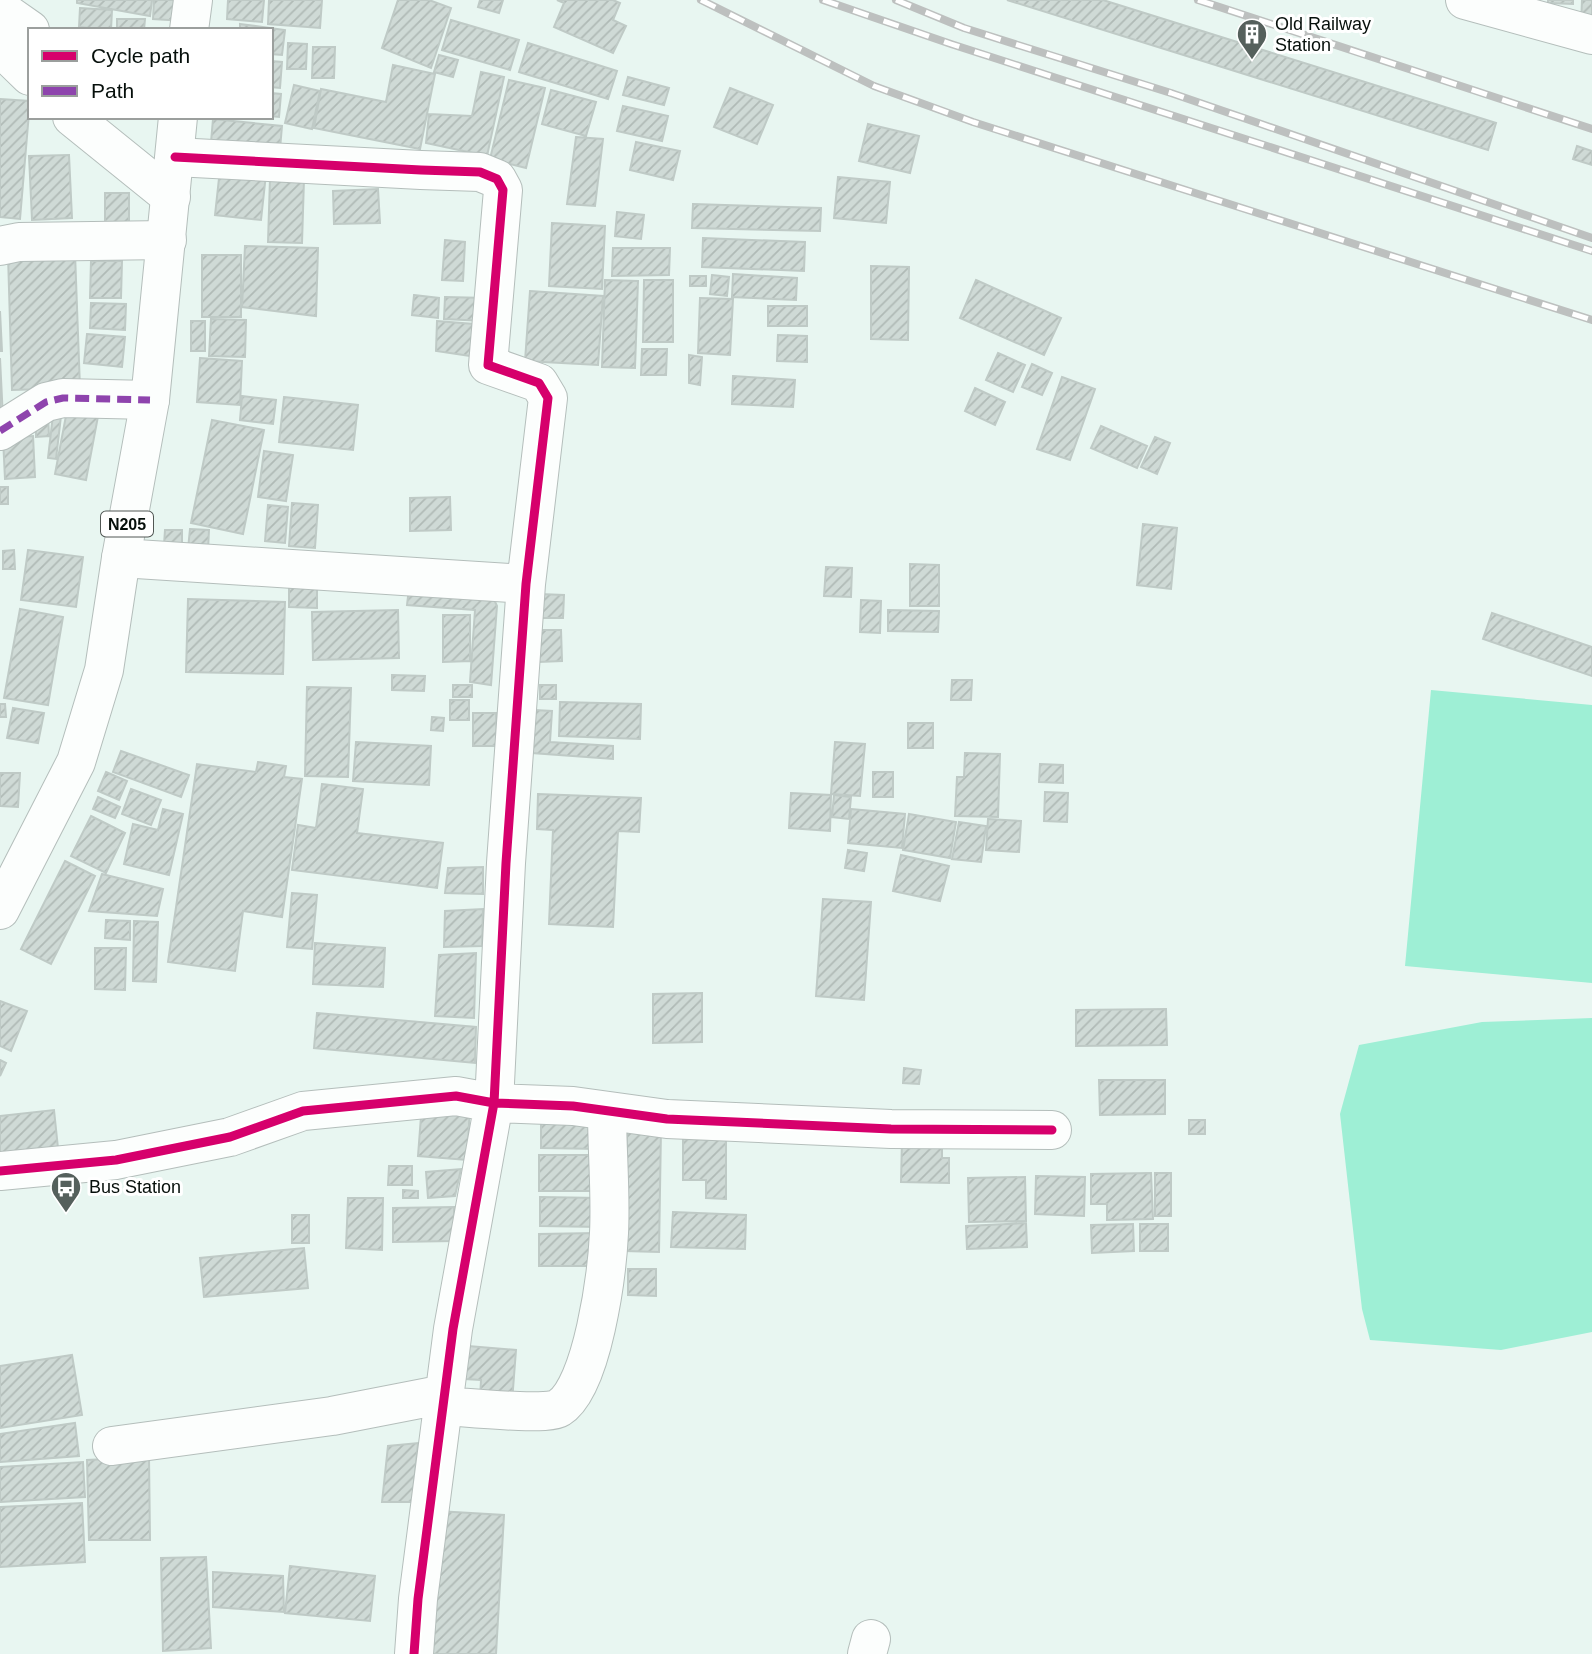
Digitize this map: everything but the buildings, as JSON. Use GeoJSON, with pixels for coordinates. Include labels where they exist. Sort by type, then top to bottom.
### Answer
{"type":"FeatureCollection","features":[{"type":"Feature","properties":{"kind":"main road"},"geometry":{"type":"LineString","coordinates":[[189,28],[193,0]]}},
{"type":"Feature","properties":{"kind":"main road"},"geometry":{"type":"LineString","coordinates":[[1465,0],[1592,35]]}},
{"type":"Feature","properties":{"kind":"main road"},"geometry":{"type":"LineString","coordinates":[[0,9],[28,29]]}},
{"type":"Feature","properties":{"kind":"main road"},"geometry":{"type":"LineString","coordinates":[[0,47],[28,74]]}},
{"type":"Feature","properties":{"kind":"main road"},"geometry":{"type":"LineString","coordinates":[[74,119],[171,197]]}},
{"type":"Feature","properties":{"kind":"main road","name":"N205"},"geometry":{"type":"LineString","coordinates":[[0,910],[76,762],[104,670],[150,400],[178,119]]}},
{"type":"Feature","properties":{"kind":"main road"},"geometry":{"type":"LineString","coordinates":[[175,157],[481,172],[497,179],[503,190],[488,365],[539,383],[548,398],[526,584],[506,863],[494,1104],[453,1329],[418,1599],[414,1654]]}},
{"type":"Feature","properties":{"kind":"main road"},"geometry":{"type":"LineString","coordinates":[[0,246],[19,242],[167,240]]}},
{"type":"Feature","properties":{"kind":"main road"},"geometry":{"type":"LineString","coordinates":[[0,431],[46,402],[63,398],[150,400]]}},
{"type":"Feature","properties":{"kind":"main road"},"geometry":{"type":"LineString","coordinates":[[121,558],[526,584]]}},
{"type":"Feature","properties":{"kind":"main road"},"geometry":{"type":"LineString","coordinates":[[0,1171],[128,1158],[230,1137],[303,1111],[456,1096],[494,1104],[573,1106],[667,1119],[891,1129],[1052,1130]]}},
{"type":"Feature","properties":{"kind":"main road"},"geometry":{"type":"LineString","coordinates":[[112,1446],[444,1400],[558,1410],[574,1395],[584,1371],[599,1313],[609,1233],[607,1111]]}},
{"type":"Feature","properties":{"kind":"shaded area"},"geometry":{"type":"Polygon","coordinates":[[[1431,690],[1592,705],[1592,983],[1405,966],[1431,690]]]}},
{"type":"Feature","properties":{"kind":"shaded area"},"geometry":{"type":"Polygon","coordinates":[[[1592,1018],[1592,1332],[1501,1350],[1370,1340],[1362,1309],[1340,1114],[1359,1045],[1482,1022],[1592,1018]]]}},
{"type":"Feature","properties":{"kind":"railway"},"geometry":{"type":"LineString","coordinates":[[701,0],[874,86],[973,122],[1592,320]]}},
{"type":"Feature","properties":{"kind":"railway"},"geometry":{"type":"LineString","coordinates":[[823,0],[951,44],[1592,251]]}},
{"type":"Feature","properties":{"kind":"railway"},"geometry":{"type":"LineString","coordinates":[[896,0],[964,28],[1171,93],[1592,238]]}},
{"type":"Feature","properties":{"kind":"railway"},"geometry":{"type":"LineString","coordinates":[[1198,0],[1592,129]]}},
{"type":"Feature","properties":{"kind":"marked path"},"geometry":{"type":"LineString","coordinates":[[0,431],[46,402],[63,398],[150,400]]}},
{"type":"Feature","properties":{"kind":"cycle path"},"geometry":{"type":"LineString","coordinates":[[175,157],[480,172],[497,179],[503,190],[488,365],[539,383],[548,398],[526,584],[506,863],[494,1103],[453,1329],[418,1599],[414,1654]]}},
{"type":"Feature","properties":{"kind":"cycle path"},"geometry":{"type":"LineString","coordinates":[[0,1171],[116,1160],[230,1137],[303,1111],[456,1096],[494,1103],[573,1106],[667,1119],[891,1129],[1052,1130]]}},
{"type":"Feature","properties":{"kind":"place","name":"Old Railway Station"},"geometry":{"type":"Point","coordinates":[1252,61]}},
{"type":"Feature","properties":{"kind":"place","name":"Bus Station"},"geometry":{"type":"Point","coordinates":[66,1214]}}]}
